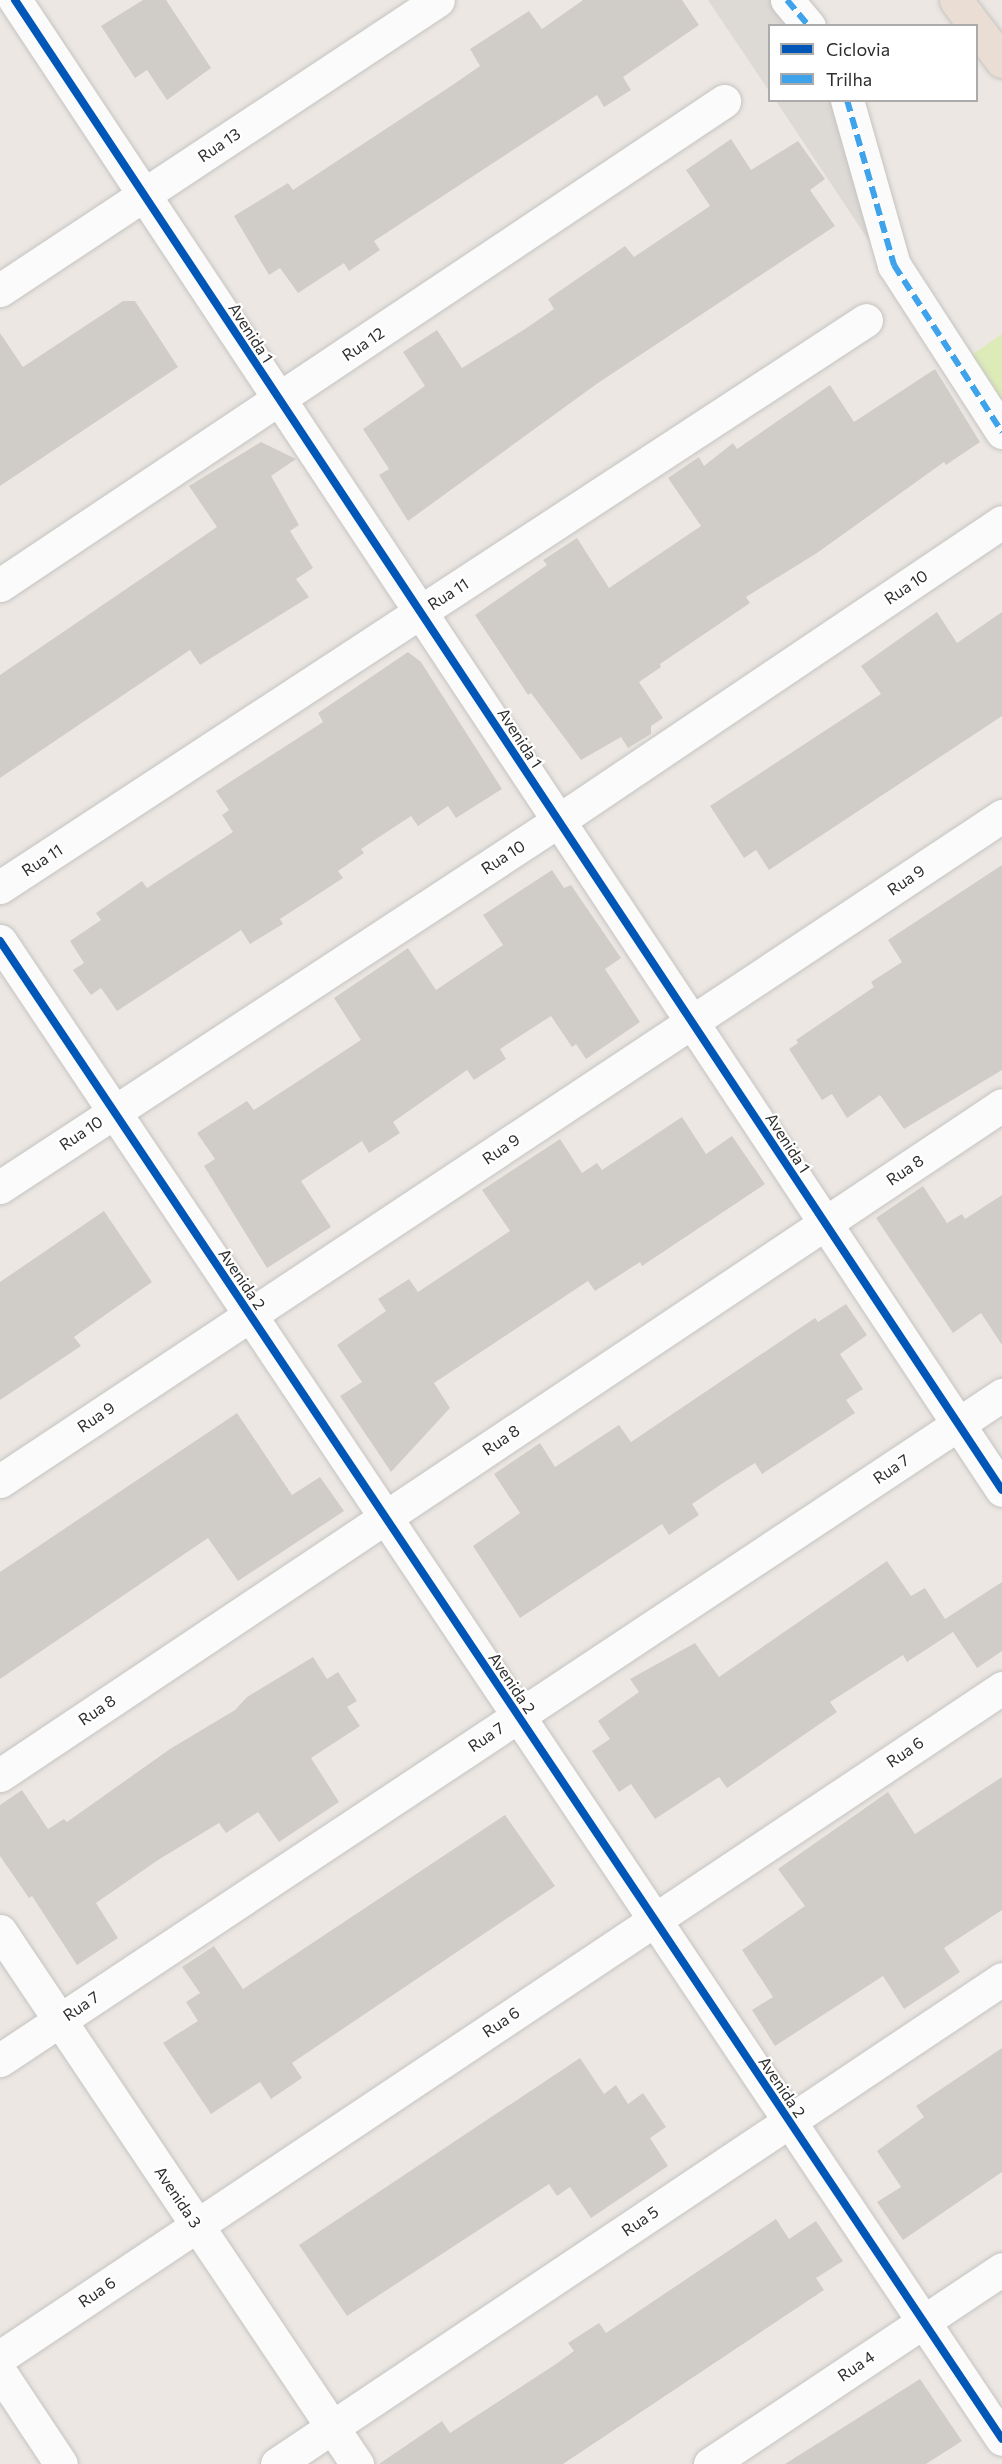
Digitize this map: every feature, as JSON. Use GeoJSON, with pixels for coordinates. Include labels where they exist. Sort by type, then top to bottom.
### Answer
{"type":"FeatureCollection","features":[{"type":"Feature","properties":{"kind":"highway"},"geometry":{"type":"LineString","coordinates":[[956,0],[974,24]]}},
{"type":"Feature","properties":{"kind":"highway"},"geometry":{"type":"LineString","coordinates":[[978,29],[1002,61]]}},
{"type":"Feature","properties":{"kind":"street","name":"Avenida 1"},"geometry":{"type":"LineString","coordinates":[[15,0],[1002,1490]]}},
{"type":"Feature","properties":{"kind":"street","name":"Rua 13"},"geometry":{"type":"LineString","coordinates":[[0,290],[438,0]]}},
{"type":"Feature","properties":{"kind":"street"},"geometry":{"type":"LineString","coordinates":[[788,0],[807,24]]}},
{"type":"Feature","properties":{"kind":"street","name":"Rua 12"},"geometry":{"type":"LineString","coordinates":[[0,585],[280,400],[724,101]]}},
{"type":"Feature","properties":{"kind":"street"},"geometry":{"type":"LineString","coordinates":[[848,102],[894,265],[1002,432]]}},
{"type":"Feature","properties":{"kind":"street","name":"Rua 11"},"geometry":{"type":"LineString","coordinates":[[0,887],[866,320]]}},
{"type":"Feature","properties":{"kind":"street","name":"Rua 10"},"geometry":{"type":"LineString","coordinates":[[0,1187],[558,820],[1002,522]]}},
{"type":"Feature","properties":{"kind":"street","name":"Rua 9"},"geometry":{"type":"LineString","coordinates":[[0,1481],[1002,816]]}},
{"type":"Feature","properties":{"kind":"street","name":"Avenida 2"},"geometry":{"type":"LineString","coordinates":[[0,941],[1002,2439]]}},
{"type":"Feature","properties":{"kind":"street","name":"Rua 8"},"geometry":{"type":"LineString","coordinates":[[0,1775],[1002,1105]]}},
{"type":"Feature","properties":{"kind":"street","name":"Rua 7"},"geometry":{"type":"LineString","coordinates":[[0,2060],[1002,1395]]}},
{"type":"Feature","properties":{"kind":"street","name":"Rua 6"},"geometry":{"type":"LineString","coordinates":[[0,2357],[1002,1688]]}},
{"type":"Feature","properties":{"kind":"street","name":"Avenida 3"},"geometry":{"type":"LineString","coordinates":[[0,1930],[357,2464]]}},
{"type":"Feature","properties":{"kind":"street","name":"Rua 5"},"geometry":{"type":"LineString","coordinates":[[277,2464],[1002,1978]]}},
{"type":"Feature","properties":{"kind":"street","name":"Rua 4"},"geometry":{"type":"LineString","coordinates":[[710,2464],[1002,2269]]}},
{"type":"Feature","properties":{"kind":"street"},"geometry":{"type":"LineString","coordinates":[[0,2372],[61,2464]]}},
{"type":"Feature","properties":{"kind":"green space"},"geometry":{"type":"Polygon","coordinates":[[[1002,334],[1002,412],[966,359],[1002,334]]]}},
{"type":"Feature","properties":{"kind":"shaded area"},"geometry":{"type":"Polygon","coordinates":[[[708,0],[787,0],[808,24],[768,24],[768,90],[708,0]]]}},
{"type":"Feature","properties":{"kind":"shaded area"},"geometry":{"type":"Polygon","coordinates":[[[777,102],[847,102],[881,259],[777,102]]]}},
{"type":"Feature","properties":{"kind":"building"},"geometry":{"type":"Polygon","coordinates":[[[143,0],[166,0],[211,68],[167,100],[147,70],[135,78],[101,26],[143,0]]]}},
{"type":"Feature","properties":{"kind":"building"},"geometry":{"type":"Polygon","coordinates":[[[583,0],[682,0],[699,25],[623,77],[631,90],[604,107],[597,95],[374,241],[380,250],[349,271],[344,263],[298,293],[280,268],[269,275],[234,216],[288,183],[293,190],[480,66],[470,49],[529,11],[542,29],[583,0]]]}},
{"type":"Feature","properties":{"kind":"building"},"geometry":{"type":"Polygon","coordinates":[[[731,139],[751,170],[798,141],[825,179],[810,190],[835,226],[598,383],[408,521],[379,475],[389,469],[363,429],[425,386],[403,352],[437,330],[462,368],[525,329],[554,309],[548,299],[625,246],[634,257],[710,206],[686,170],[731,139]]]}},
{"type":"Feature","properties":{"kind":"building"},"geometry":{"type":"Polygon","coordinates":[[[123,301],[135,301],[178,367],[0,486],[0,333],[23,367],[123,301]]]}},
{"type":"Feature","properties":{"kind":"building"},"geometry":{"type":"Polygon","coordinates":[[[935,369],[980,442],[946,465],[944,462],[817,553],[746,597],[750,603],[660,664],[661,667],[639,682],[663,718],[651,726],[651,734],[628,748],[621,737],[581,760],[531,693],[528,695],[475,615],[547,565],[543,560],[577,538],[609,588],[701,526],[668,478],[699,457],[704,466],[733,443],[737,449],[830,385],[854,422],[935,369]]]}},
{"type":"Feature","properties":{"kind":"building"},"geometry":{"type":"Polygon","coordinates":[[[261,442],[296,459],[271,476],[299,525],[290,531],[313,568],[296,579],[309,597],[200,665],[190,650],[0,778],[0,675],[217,527],[189,486],[261,442]]]}},
{"type":"Feature","properties":{"kind":"building"},"geometry":{"type":"Polygon","coordinates":[[[937,612],[957,643],[1002,612],[1002,716],[769,870],[756,850],[744,858],[710,806],[881,694],[861,666],[937,612]]]}},
{"type":"Feature","properties":{"kind":"building"},"geometry":{"type":"Polygon","coordinates":[[[408,652],[421,662],[502,789],[456,818],[448,806],[418,826],[411,816],[361,849],[364,853],[338,871],[343,878],[280,919],[283,924],[250,944],[241,930],[117,1011],[101,988],[91,995],[73,970],[84,963],[70,941],[101,920],[96,913],[142,881],[147,888],[233,832],[222,815],[229,810],[216,791],[323,722],[318,713],[408,652]]]}},
{"type":"Feature","properties":{"kind":"building"},"geometry":{"type":"Polygon","coordinates":[[[1002,865],[1002,1070],[904,1129],[880,1095],[847,1118],[832,1094],[822,1100],[789,1049],[798,1043],[796,1040],[874,987],[871,982],[902,962],[888,940],[1002,865]]]}},
{"type":"Feature","properties":{"kind":"building"},"geometry":{"type":"Polygon","coordinates":[[[552,870],[564,888],[571,885],[621,958],[605,969],[640,1022],[586,1059],[576,1044],[572,1047],[551,1016],[500,1049],[506,1059],[474,1080],[467,1070],[393,1122],[400,1133],[369,1153],[362,1141],[301,1181],[331,1227],[267,1268],[204,1166],[215,1159],[197,1133],[247,1101],[254,1110],[361,1040],[334,998],[408,948],[436,990],[503,945],[483,915],[552,870]]]}},
{"type":"Feature","properties":{"kind":"building"},"geometry":{"type":"Polygon","coordinates":[[[682,1117],[706,1154],[732,1136],[765,1184],[642,1266],[640,1262],[595,1291],[588,1281],[434,1383],[450,1408],[391,1472],[340,1396],[362,1382],[337,1345],[386,1311],[378,1299],[409,1279],[418,1292],[510,1231],[482,1190],[560,1139],[582,1173],[597,1163],[602,1170],[682,1117]]]}},
{"type":"Feature","properties":{"kind":"building"},"geometry":{"type":"Polygon","coordinates":[[[923,1186],[947,1223],[962,1214],[965,1219],[1002,1195],[1002,1345],[981,1313],[953,1333],[876,1218],[923,1186]]]}},
{"type":"Feature","properties":{"kind":"building"},"geometry":{"type":"Polygon","coordinates":[[[104,1211],[152,1282],[74,1337],[81,1346],[0,1400],[0,1282],[104,1211]]]}},
{"type":"Feature","properties":{"kind":"building"},"geometry":{"type":"Polygon","coordinates":[[[846,1304],[867,1335],[840,1354],[863,1389],[846,1400],[855,1413],[762,1474],[755,1463],[692,1504],[699,1515],[669,1535],[662,1524],[520,1618],[473,1546],[520,1513],[494,1474],[540,1443],[555,1467],[619,1425],[631,1442],[815,1318],[818,1322],[846,1304]]]}},
{"type":"Feature","properties":{"kind":"building"},"geometry":{"type":"Polygon","coordinates":[[[237,1413],[292,1495],[320,1477],[344,1511],[238,1581],[208,1538],[0,1679],[0,1572],[237,1413]]]}},
{"type":"Feature","properties":{"kind":"building"},"geometry":{"type":"Polygon","coordinates":[[[887,1561],[911,1596],[925,1588],[945,1619],[1002,1582],[1002,1651],[977,1668],[953,1632],[907,1662],[903,1655],[830,1702],[837,1712],[727,1788],[719,1777],[655,1819],[631,1784],[619,1792],[592,1751],[610,1739],[598,1721],[639,1692],[630,1679],[695,1643],[719,1677],[887,1561]]]}},
{"type":"Feature","properties":{"kind":"building"},"geometry":{"type":"Polygon","coordinates":[[[313,1657],[327,1679],[338,1672],[357,1701],[347,1707],[360,1726],[311,1758],[339,1802],[279,1842],[258,1812],[226,1833],[219,1823],[158,1860],[96,1903],[118,1938],[77,1965],[32,1896],[29,1898],[0,1856],[0,1805],[22,1790],[48,1829],[64,1819],[67,1822],[170,1749],[235,1710],[247,1697],[313,1657]]]}},
{"type":"Feature","properties":{"kind":"building"},"geometry":{"type":"Polygon","coordinates":[[[1002,1777],[1002,1910],[944,1948],[960,1972],[904,2009],[883,1976],[775,2046],[752,2010],[773,1997],[742,1950],[805,1906],[778,1869],[888,1792],[915,1834],[1002,1777]]]}},
{"type":"Feature","properties":{"kind":"building"},"geometry":{"type":"Polygon","coordinates":[[[505,1815],[555,1886],[292,2063],[302,2078],[271,2099],[260,2082],[211,2114],[163,2043],[198,2021],[186,2002],[200,1993],[182,1967],[214,1946],[243,1989],[505,1815]]]}},
{"type":"Feature","properties":{"kind":"building"},"geometry":{"type":"Polygon","coordinates":[[[1002,2048],[1002,2172],[903,2240],[877,2202],[901,2187],[877,2151],[924,2117],[916,2106],[1002,2048]]]}},
{"type":"Feature","properties":{"kind":"building"},"geometry":{"type":"Polygon","coordinates":[[[580,2058],[604,2094],[616,2085],[628,2104],[643,2093],[666,2127],[650,2138],[668,2166],[591,2218],[570,2187],[557,2196],[549,2184],[347,2316],[299,2245],[580,2058]]]}},
{"type":"Feature","properties":{"kind":"building"},"geometry":{"type":"Polygon","coordinates":[[[776,2219],[789,2239],[816,2221],[843,2261],[816,2278],[824,2290],[563,2464],[379,2464],[442,2421],[450,2433],[574,2351],[568,2343],[599,2323],[606,2333],[776,2219]]]}},
{"type":"Feature","properties":{"kind":"building"},"geometry":{"type":"Polygon","coordinates":[[[920,2379],[962,2441],[926,2464],[785,2464],[920,2379]]]}},
{"type":"Feature","properties":{"kind":"marked path"},"geometry":{"type":"LineString","coordinates":[[787,0],[807,24]]}},
{"type":"Feature","properties":{"kind":"marked path"},"geometry":{"type":"LineString","coordinates":[[848,102],[894,265],[1002,432]]}},
{"type":"Feature","properties":{"kind":"cycle path"},"geometry":{"type":"LineString","coordinates":[[15,0],[1002,1490]]}},
{"type":"Feature","properties":{"kind":"cycle path"},"geometry":{"type":"LineString","coordinates":[[0,941],[1002,2439]]}}]}
